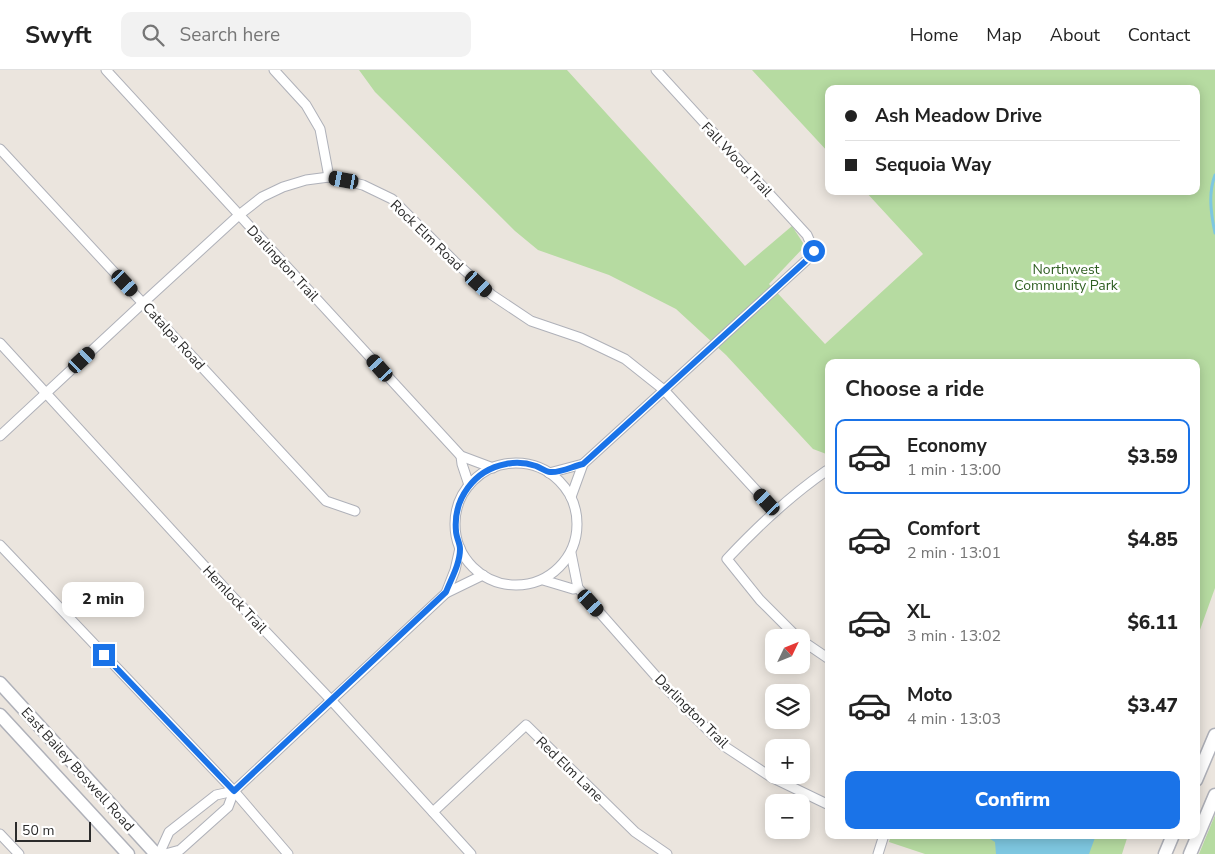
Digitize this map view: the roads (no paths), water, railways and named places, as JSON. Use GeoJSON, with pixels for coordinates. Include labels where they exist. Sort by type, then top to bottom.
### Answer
{"type":"FeatureCollection","features":[{"type":"Feature","properties":{"kind":"main road","name":"East Bailey Boswell Road"},"geometry":{"type":"LineString","coordinates":[[0,683],[158,854]]}},
{"type":"Feature","properties":{"kind":"main road","name":"East Bailey Boswell Road"},"geometry":{"type":"LineString","coordinates":[[0,715],[128,854]]}},
{"type":"Feature","properties":{"kind":"main road"},"geometry":{"type":"LineString","coordinates":[[1200,771],[1215,735]]}},
{"type":"Feature","properties":{"kind":"main road"},"geometry":{"type":"LineString","coordinates":[[1200,830],[1215,795]]}},
{"type":"Feature","properties":{"kind":"main road"},"geometry":{"type":"LineString","coordinates":[[1165,854],[1171,839]]}},
{"type":"Feature","properties":{"kind":"main road"},"geometry":{"type":"LineString","coordinates":[[1190,854],[1196,839]]}},
{"type":"Feature","properties":{"kind":"street","name":"Darlington Trail"},"geometry":{"type":"LineString","coordinates":[[106,70],[461,456],[493,468]]}},
{"type":"Feature","properties":{"kind":"street"},"geometry":{"type":"LineString","coordinates":[[274,70],[306,105],[320,129],[329,177]]}},
{"type":"Feature","properties":{"kind":"street","name":"Fall Wood Trail"},"geometry":{"type":"LineString","coordinates":[[656,70],[807,235],[814,251],[809,258],[664,390]]}},
{"type":"Feature","properties":{"kind":"street","name":"Catalpa Road"},"geometry":{"type":"LineString","coordinates":[[0,149],[144,302],[326,501],[355,511]]}},
{"type":"Feature","properties":{"kind":"street","name":"Rock Elm Road"},"geometry":{"type":"LineString","coordinates":[[0,436],[239,215],[262,197],[283,187],[306,180],[329,177],[363,186],[392,199],[454,261],[492,295],[531,321],[581,338],[625,359],[664,390],[776,511]]}},
{"type":"Feature","properties":{"kind":"street","name":"Hemlock Trail"},"geometry":{"type":"LineString","coordinates":[[0,343],[230,594],[331,700],[470,854]]}},
{"type":"Feature","properties":{"kind":"street"},"geometry":{"type":"LineString","coordinates":[[549,473],[583,464],[664,390]]}},
{"type":"Feature","properties":{"kind":"street","name":"Darlington Trail"},"geometry":{"type":"LineString","coordinates":[[461,456],[469,485]]}},
{"type":"Feature","properties":{"kind":"street"},"geometry":{"type":"LineString","coordinates":[[522,463],[536,466],[549,473],[562,484],[571,497],[577,516],[577,535],[571,553],[564,564],[543,580],[528,585],[512,586],[497,582],[483,575],[472,566],[460,548],[456,532],[456,516],[460,500],[469,485],[480,475],[493,468],[507,464],[522,463]]}},
{"type":"Feature","properties":{"kind":"street"},"geometry":{"type":"LineString","coordinates":[[571,497],[583,464]]}},
{"type":"Feature","properties":{"kind":"street"},"geometry":{"type":"LineString","coordinates":[[789,629],[760,600],[727,559],[776,511],[825,472]]}},
{"type":"Feature","properties":{"kind":"street"},"geometry":{"type":"LineString","coordinates":[[0,546],[234,791],[288,854]]}},
{"type":"Feature","properties":{"kind":"street"},"geometry":{"type":"LineString","coordinates":[[446,592],[455,570],[460,548]]}},
{"type":"Feature","properties":{"kind":"street"},"geometry":{"type":"LineString","coordinates":[[543,580],[573,589],[578,588],[571,553]]}},
{"type":"Feature","properties":{"kind":"street"},"geometry":{"type":"LineString","coordinates":[[165,854],[180,850],[228,807],[234,791],[446,592],[483,575]]}},
{"type":"Feature","properties":{"kind":"street","name":"Darlington Trail"},"geometry":{"type":"LineString","coordinates":[[578,588],[669,691],[724,746],[772,777],[825,803]]}},
{"type":"Feature","properties":{"kind":"street"},"geometry":{"type":"LineString","coordinates":[[810,646],[825,656]]}},
{"type":"Feature","properties":{"kind":"street","name":"Red Elm Lane"},"geometry":{"type":"LineString","coordinates":[[433,812],[526,725],[635,832],[667,854]]}},
{"type":"Feature","properties":{"kind":"street"},"geometry":{"type":"LineString","coordinates":[[158,854],[168,832],[216,795],[234,791]]}},
{"type":"Feature","properties":{"kind":"street"},"geometry":{"type":"LineString","coordinates":[[0,834],[19,854]]}},
{"type":"Feature","properties":{"kind":"street"},"geometry":{"type":"LineString","coordinates":[[878,854],[883,839]]}},
{"type":"Feature","properties":{"kind":"water"},"geometry":{"type":"Polygon","coordinates":[[[990,839],[1095,839],[1089,854],[996,854],[995,842],[990,839]]]}},
{"type":"Feature","properties":{"kind":"waterway"},"geometry":{"type":"LineString","coordinates":[[1215,175],[1211,196],[1211,211],[1215,233]]}},
{"type":"Feature","properties":{"kind":"park label","name":"Northwest Community Park"},"geometry":{"type":"Point","coordinates":[1066,277]}}]}
